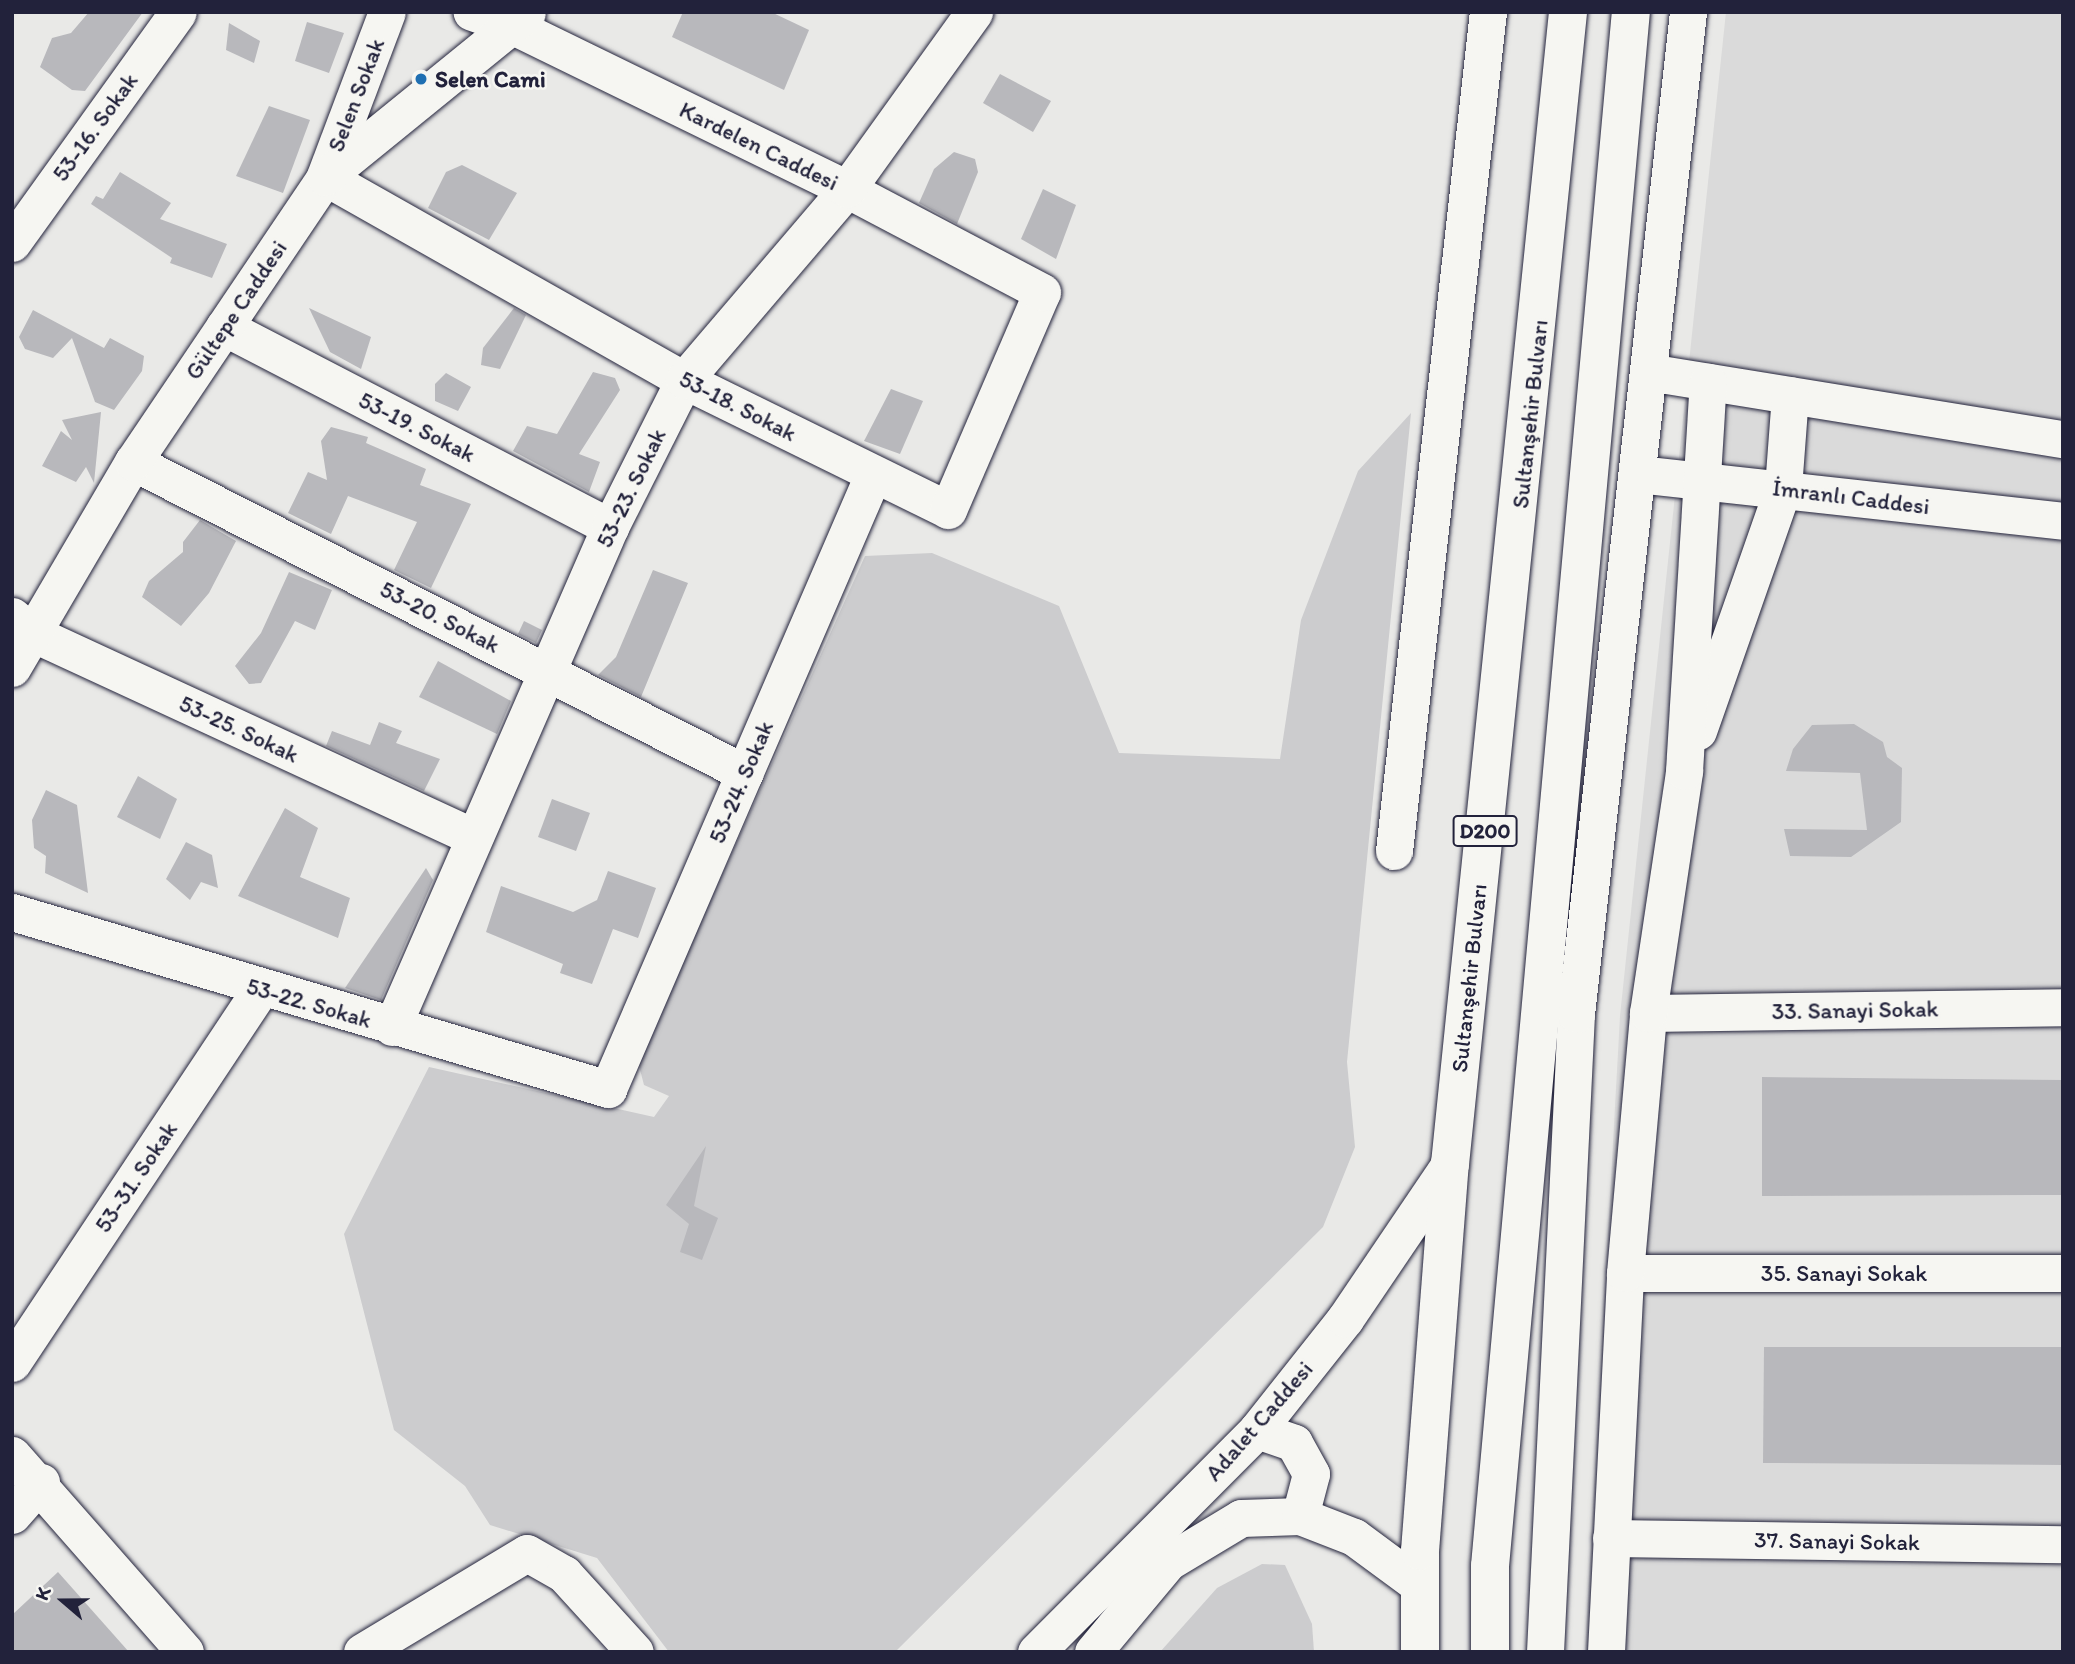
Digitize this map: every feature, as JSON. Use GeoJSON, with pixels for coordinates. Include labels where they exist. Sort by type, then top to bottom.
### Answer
{"type":"FeatureCollection","features":[{"type":"Feature","properties":{"kind":"highway","name":"Sultanşehir Bulvarı"},"geometry":{"type":"LineString","coordinates":[[1420,1652],[1419,1586],[1450,1164],[1569,12]]}},
{"type":"Feature","properties":{"kind":"highway"},"geometry":{"type":"LineString","coordinates":[[1490,1652],[1490,1566],[1631,12]]}},
{"type":"Feature","properties":{"kind":"street","name":"53-16. Sokak"},"geometry":{"type":"LineString","coordinates":[[12,243],[178,12]]}},
{"type":"Feature","properties":{"kind":"street","name":"Selen Sokak"},"geometry":{"type":"LineString","coordinates":[[325,177],[387,12]]}},
{"type":"Feature","properties":{"kind":"street","name":"Kardelen Caddesi"},"geometry":{"type":"LineString","coordinates":[[472,12],[522,20],[1042,292]]}},
{"type":"Feature","properties":{"kind":"street","name":"53-23. Sokak"},"geometry":{"type":"LineString","coordinates":[[393,1027],[471,836],[549,672],[610,527],[684,380],[847,189],[974,12]]}},
{"type":"Feature","properties":{"kind":"street"},"geometry":{"type":"LineString","coordinates":[[1394,851],[1488,12]]}},
{"type":"Feature","properties":{"kind":"street"},"geometry":{"type":"LineString","coordinates":[[1545,1652],[1576,1014],[1688,12]]}},
{"type":"Feature","properties":{"kind":"street","name":"Gültepe Caddesi"},"geometry":{"type":"LineString","coordinates":[[12,668],[22,624],[325,177],[522,20]]}},
{"type":"Feature","properties":{"kind":"street","name":"53-18. Sokak"},"geometry":{"type":"LineString","coordinates":[[325,177],[684,380],[948,510],[1042,292]]}},
{"type":"Feature","properties":{"kind":"street","name":"53-19. Sokak"},"geometry":{"type":"LineString","coordinates":[[224,327],[610,527]]}},
{"type":"Feature","properties":{"kind":"street"},"geometry":{"type":"LineString","coordinates":[[1648,372],[2063,439]]}},
{"type":"Feature","properties":{"kind":"street"},"geometry":{"type":"LineString","coordinates":[[1606,1652],[1625,1273],[1648,1013],[1684,771],[1699,480],[1708,382]]}},
{"type":"Feature","properties":{"kind":"street"},"geometry":{"type":"LineString","coordinates":[[1684,771],[1783,488],[1790,395]]}},
{"type":"Feature","properties":{"kind":"street","name":"53-20. Sokak"},"geometry":{"type":"LineString","coordinates":[[133,462],[745,772]]}},
{"type":"Feature","properties":{"kind":"street","name":"İmranlı Caddesi"},"geometry":{"type":"LineString","coordinates":[[1638,474],[2063,521]]}},
{"type":"Feature","properties":{"kind":"street","name":"53-24. Sokak"},"geometry":{"type":"LineString","coordinates":[[608,1089],[873,475]]}},
{"type":"Feature","properties":{"kind":"street","name":"53-25. Sokak"},"geometry":{"type":"LineString","coordinates":[[22,624],[471,836]]}},
{"type":"Feature","properties":{"kind":"street","name":"53-22. Sokak"},"geometry":{"type":"LineString","coordinates":[[12,912],[260,990],[608,1089]]}},
{"type":"Feature","properties":{"kind":"street","name":"53-31. Sokak"},"geometry":{"type":"LineString","coordinates":[[12,1363],[260,990]]}},
{"type":"Feature","properties":{"kind":"street","name":"33. Sanayi Sokak"},"geometry":{"type":"LineString","coordinates":[[1648,1013],[2063,1007]]}},
{"type":"Feature","properties":{"kind":"street","name":"Adalet Caddesi"},"geometry":{"type":"LineString","coordinates":[[1036,1652],[1257,1430],[1345,1319],[1450,1164]]}},
{"type":"Feature","properties":{"kind":"street","name":"35. Sanayi Sokak"},"geometry":{"type":"LineString","coordinates":[[1625,1273],[2063,1273]]}},
{"type":"Feature","properties":{"kind":"street"},"geometry":{"type":"LineString","coordinates":[[1257,1430],[1293,1443],[1311,1474],[1300,1516]]}},
{"type":"Feature","properties":{"kind":"street"},"geometry":{"type":"LineString","coordinates":[[12,1455],[40,1482],[185,1652]]}},
{"type":"Feature","properties":{"kind":"street"},"geometry":{"type":"LineString","coordinates":[[12,1515],[40,1482]]}},
{"type":"Feature","properties":{"kind":"street"},"geometry":{"type":"LineString","coordinates":[[1093,1652],[1168,1562],[1241,1518],[1300,1516],[1354,1537],[1419,1586]]}},
{"type":"Feature","properties":{"kind":"street","name":"37. Sanayi Sokak"},"geometry":{"type":"LineString","coordinates":[[1611,1538],[2063,1544]]}},
{"type":"Feature","properties":{"kind":"street"},"geometry":{"type":"LineString","coordinates":[[362,1652],[527,1553],[564,1574],[635,1652]]}},
{"type":"Feature","properties":{"kind":"shaded area"},"geometry":{"type":"Polygon","coordinates":[[[1726,12],[2063,12],[2063,1652],[1585,1652],[1620,1016],[1726,12]]]}},
{"type":"Feature","properties":{"kind":"shaded area"},"geometry":{"type":"Polygon","coordinates":[[[1411,413],[1347,1062],[1355,1147],[1323,1227],[895,1652],[669,1652],[597,1558],[490,1525],[465,1486],[394,1430],[344,1234],[429,1067],[654,1117],[669,1096],[644,1085],[638,1062],[865,556],[932,553],[1059,606],[1119,753],[1280,759],[1301,620],[1358,471],[1411,413]]]}},
{"type":"Feature","properties":{"kind":"shaded area"},"geometry":{"type":"Polygon","coordinates":[[[1262,1564],[1285,1565],[1312,1624],[1314,1652],[1160,1652],[1217,1588],[1262,1564]]]}},
{"type":"Feature","properties":{"kind":"building"},"geometry":{"type":"Polygon","coordinates":[[[89,12],[143,12],[85,91],[72,90],[40,67],[52,38],[71,33],[89,12]]]}},
{"type":"Feature","properties":{"kind":"building"},"geometry":{"type":"Polygon","coordinates":[[[683,12],[771,12],[809,30],[784,90],[672,37],[683,12]]]}},
{"type":"Feature","properties":{"kind":"building"},"geometry":{"type":"Polygon","coordinates":[[[307,22],[344,33],[329,73],[295,61],[307,22]]]}},
{"type":"Feature","properties":{"kind":"building"},"geometry":{"type":"Polygon","coordinates":[[[229,23],[260,41],[254,63],[226,50],[229,23]]]}},
{"type":"Feature","properties":{"kind":"building"},"geometry":{"type":"Polygon","coordinates":[[[1000,74],[1051,101],[1033,132],[983,103],[1000,74]]]}},
{"type":"Feature","properties":{"kind":"building"},"geometry":{"type":"Polygon","coordinates":[[[269,106],[310,120],[283,193],[236,176],[269,106]]]}},
{"type":"Feature","properties":{"kind":"building"},"geometry":{"type":"Polygon","coordinates":[[[954,152],[975,159],[978,172],[957,224],[919,203],[934,169],[954,152]]]}},
{"type":"Feature","properties":{"kind":"building"},"geometry":{"type":"Polygon","coordinates":[[[462,165],[517,193],[489,240],[428,208],[446,172],[462,165]]]}},
{"type":"Feature","properties":{"kind":"building"},"geometry":{"type":"Polygon","coordinates":[[[120,172],[171,203],[160,219],[227,244],[212,278],[170,263],[172,258],[91,204],[96,196],[103,199],[120,172]]]}},
{"type":"Feature","properties":{"kind":"building"},"geometry":{"type":"Polygon","coordinates":[[[1043,189],[1076,205],[1056,259],[1021,239],[1043,189]]]}},
{"type":"Feature","properties":{"kind":"building"},"geometry":{"type":"Polygon","coordinates":[[[309,308],[371,337],[361,369],[330,352],[309,308]]]}},
{"type":"Feature","properties":{"kind":"building"},"geometry":{"type":"Polygon","coordinates":[[[514,308],[526,315],[500,369],[481,365],[483,348],[514,308]]]}},
{"type":"Feature","properties":{"kind":"building"},"geometry":{"type":"Polygon","coordinates":[[[33,310],[104,348],[110,338],[144,356],[142,371],[114,410],[95,402],[72,338],[53,358],[25,349],[19,337],[33,310]]]}},
{"type":"Feature","properties":{"kind":"building"},"geometry":{"type":"Polygon","coordinates":[[[593,372],[615,378],[620,390],[579,454],[600,462],[589,492],[513,451],[527,426],[557,434],[593,372]]]}},
{"type":"Feature","properties":{"kind":"building"},"geometry":{"type":"Polygon","coordinates":[[[446,373],[471,387],[458,411],[435,401],[435,384],[446,373]]]}},
{"type":"Feature","properties":{"kind":"building"},"geometry":{"type":"Polygon","coordinates":[[[891,389],[923,401],[900,454],[864,441],[891,389]]]}},
{"type":"Feature","properties":{"kind":"building"},"geometry":{"type":"Polygon","coordinates":[[[101,412],[94,483],[86,467],[76,482],[42,466],[61,431],[72,440],[62,420],[101,412]]]}},
{"type":"Feature","properties":{"kind":"building"},"geometry":{"type":"Polygon","coordinates":[[[331,427],[368,437],[366,443],[426,469],[420,485],[471,504],[431,588],[394,570],[417,522],[348,496],[331,534],[288,513],[308,472],[327,480],[321,441],[331,427]]]}},
{"type":"Feature","properties":{"kind":"building"},"geometry":{"type":"Polygon","coordinates":[[[200,520],[236,541],[209,593],[181,626],[142,597],[149,581],[183,552],[183,542],[200,520]]]}},
{"type":"Feature","properties":{"kind":"building"},"geometry":{"type":"Polygon","coordinates":[[[653,570],[688,583],[641,697],[598,675],[616,657],[653,570]]]}},
{"type":"Feature","properties":{"kind":"building"},"geometry":{"type":"Polygon","coordinates":[[[289,572],[332,590],[315,630],[295,621],[261,683],[249,684],[235,666],[261,633],[289,572]]]}},
{"type":"Feature","properties":{"kind":"building"},"geometry":{"type":"Polygon","coordinates":[[[524,621],[542,630],[536,643],[518,634],[524,621]]]}},
{"type":"Feature","properties":{"kind":"building"},"geometry":{"type":"Polygon","coordinates":[[[438,661],[511,701],[497,734],[419,697],[438,661]]]}},
{"type":"Feature","properties":{"kind":"building"},"geometry":{"type":"Polygon","coordinates":[[[379,722],[402,731],[396,743],[440,759],[424,791],[326,746],[332,731],[370,745],[379,722]]]}},
{"type":"Feature","properties":{"kind":"building"},"geometry":{"type":"Polygon","coordinates":[[[1854,724],[1883,742],[1887,757],[1902,768],[1901,822],[1851,857],[1790,856],[1784,829],[1867,830],[1860,773],[1786,771],[1793,749],[1812,725],[1854,724]]]}},
{"type":"Feature","properties":{"kind":"building"},"geometry":{"type":"Polygon","coordinates":[[[138,776],[177,799],[160,839],[117,817],[138,776]]]}},
{"type":"Feature","properties":{"kind":"building"},"geometry":{"type":"Polygon","coordinates":[[[46,790],[77,805],[88,893],[45,873],[46,856],[34,848],[32,820],[46,790]]]}},
{"type":"Feature","properties":{"kind":"building"},"geometry":{"type":"Polygon","coordinates":[[[552,799],[590,813],[576,851],[538,837],[552,799]]]}},
{"type":"Feature","properties":{"kind":"building"},"geometry":{"type":"Polygon","coordinates":[[[285,808],[318,828],[300,877],[350,898],[338,938],[238,896],[285,808]]]}},
{"type":"Feature","properties":{"kind":"building"},"geometry":{"type":"Polygon","coordinates":[[[186,842],[212,855],[218,888],[201,882],[190,900],[166,879],[186,842]]]}},
{"type":"Feature","properties":{"kind":"building"},"geometry":{"type":"Polygon","coordinates":[[[426,868],[433,880],[381,1000],[345,988],[426,868]]]}},
{"type":"Feature","properties":{"kind":"building"},"geometry":{"type":"Polygon","coordinates":[[[608,871],[656,888],[638,938],[613,929],[592,984],[560,973],[563,964],[486,932],[501,886],[573,912],[597,900],[608,871]]]}},
{"type":"Feature","properties":{"kind":"building"},"geometry":{"type":"Polygon","coordinates":[[[1762,1077],[2063,1080],[2063,1195],[1762,1196],[1762,1077]]]}},
{"type":"Feature","properties":{"kind":"building"},"geometry":{"type":"Polygon","coordinates":[[[706,1146],[694,1206],[718,1218],[702,1260],[680,1252],[689,1224],[666,1205],[706,1146]]]}},
{"type":"Feature","properties":{"kind":"building"},"geometry":{"type":"Polygon","coordinates":[[[1764,1347],[2063,1347],[2063,1465],[1763,1463],[1764,1347]]]}},
{"type":"Feature","properties":{"kind":"building"},"geometry":{"type":"Polygon","coordinates":[[[58,1572],[129,1652],[12,1652],[12,1615],[58,1572]]]}},
{"type":"Feature","properties":{"kind":"place","name":"Selen Cami"},"geometry":{"type":"Point","coordinates":[421,79]}}]}
